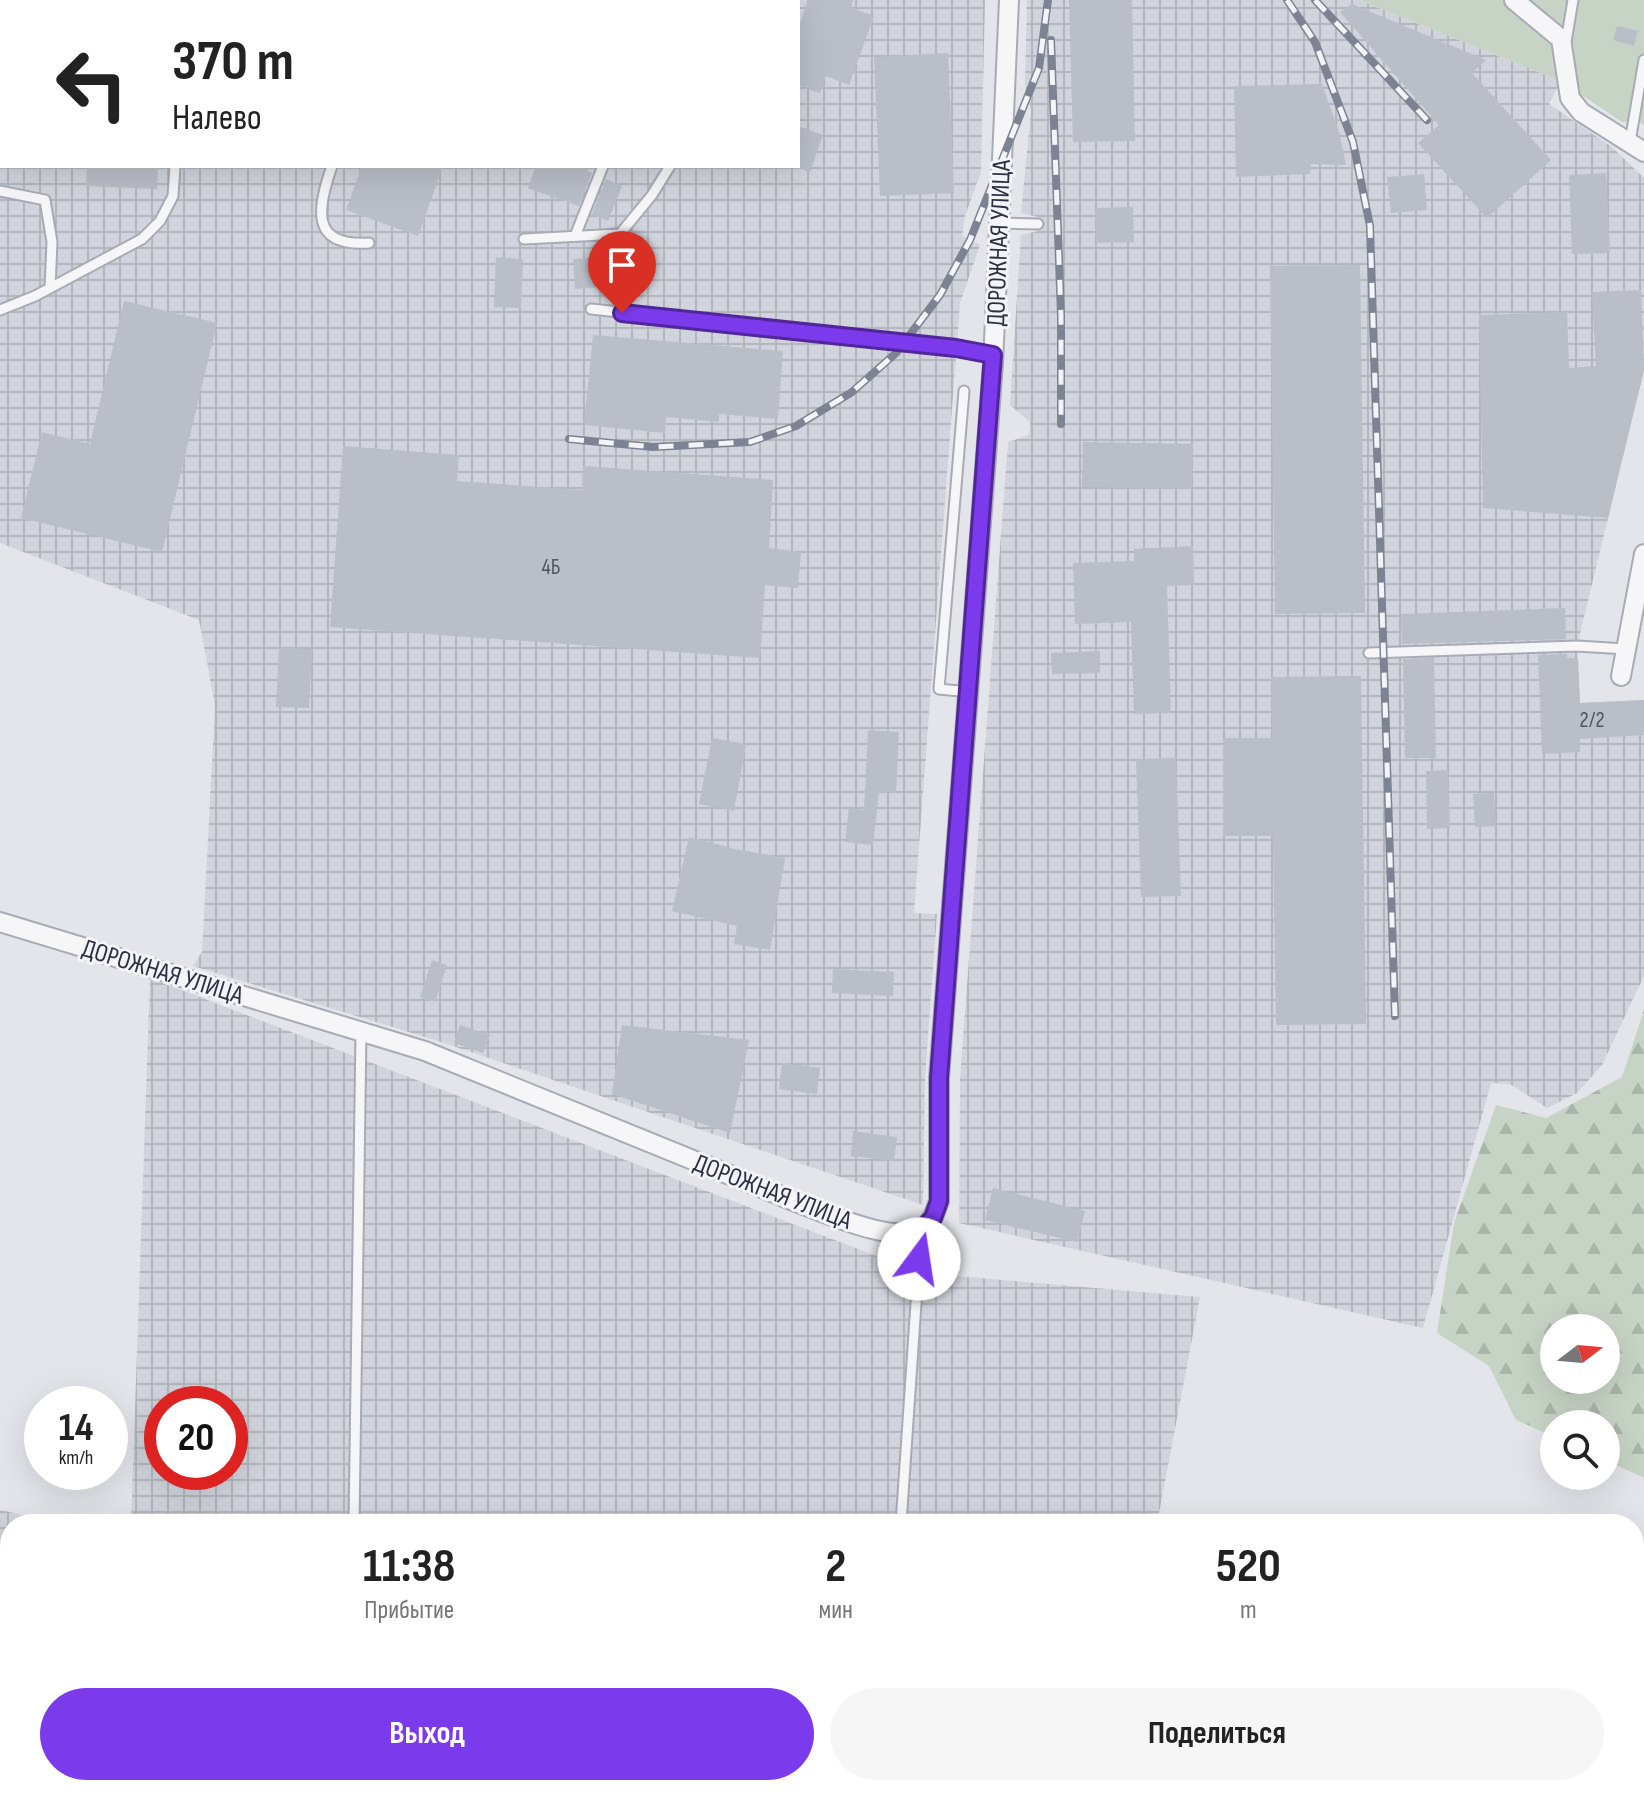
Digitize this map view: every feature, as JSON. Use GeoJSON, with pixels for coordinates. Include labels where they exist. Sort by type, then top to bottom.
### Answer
{"type":"FeatureCollection","features":[{"type":"Feature","properties":{"kind":"street","name":"ДОРОЖНАЯ УЛИЦА"},"geometry":{"type":"LineString","coordinates":[[0,922],[425,1051],[801,1204],[896,1234],[921,1230],[933,1218],[939,1201],[939,1078],[993,355],[1009,0]]}},
{"type":"Feature","properties":{"kind":"street"},"geometry":{"type":"LineString","coordinates":[[1514,0],[1561,39],[1570,98],[1581,112],[1637,147]]}},
{"type":"Feature","properties":{"kind":"street"},"geometry":{"type":"LineString","coordinates":[[1621,676],[1644,554]]}},
{"type":"Feature","properties":{"kind":"lane"},"geometry":{"type":"LineString","coordinates":[[1564,53],[1573,0]]}},
{"type":"Feature","properties":{"kind":"lane"},"geometry":{"type":"LineString","coordinates":[[1637,147],[1644,60]]}},
{"type":"Feature","properties":{"kind":"lane"},"geometry":{"type":"LineString","coordinates":[[0,310],[50,288],[142,239],[160,221],[173,196],[175,168]]}},
{"type":"Feature","properties":{"kind":"lane"},"geometry":{"type":"LineString","coordinates":[[331,168],[324,190],[322,217],[328,235],[339,242],[369,243]]}},
{"type":"Feature","properties":{"kind":"lane"},"geometry":{"type":"LineString","coordinates":[[575,236],[602,168]]}},
{"type":"Feature","properties":{"kind":"lane"},"geometry":{"type":"LineString","coordinates":[[524,239],[620,234],[652,195],[669,168]]}},
{"type":"Feature","properties":{"kind":"lane"},"geometry":{"type":"LineString","coordinates":[[0,191],[45,200],[52,242],[50,288]]}},
{"type":"Feature","properties":{"kind":"lane"},"geometry":{"type":"LineString","coordinates":[[999,223],[1038,224]]}},
{"type":"Feature","properties":{"kind":"lane"},"geometry":{"type":"LineString","coordinates":[[591,309],[956,348],[993,355]]}},
{"type":"Feature","properties":{"kind":"lane"},"geometry":{"type":"LineString","coordinates":[[964,391],[939,689],[970,692]]}},
{"type":"Feature","properties":{"kind":"lane"},"geometry":{"type":"LineString","coordinates":[[1369,653],[1577,646],[1626,649]]}},
{"type":"Feature","properties":{"kind":"lane"},"geometry":{"type":"LineString","coordinates":[[354,1514],[361,1032]]}},
{"type":"Feature","properties":{"kind":"lane"},"geometry":{"type":"LineString","coordinates":[[902,1514],[921,1230]]}},
{"type":"Feature","properties":{"kind":"shaded area"},"geometry":{"type":"Polygon","coordinates":[[[800,0],[985,0],[981,172],[965,216],[962,236],[980,245],[960,303],[914,913],[937,914],[925,1078],[923,1205],[438,1041],[193,966],[202,952],[215,705],[199,620],[0,543],[0,168],[800,168],[800,0]]]}},
{"type":"Feature","properties":{"kind":"shaded area"},"geometry":{"type":"Polygon","coordinates":[[[1027,0],[1359,0],[1561,81],[1549,104],[1612,147],[1644,178],[1644,370],[1577,646],[1580,703],[1644,700],[1644,976],[1602,1065],[1577,1093],[1547,1108],[1510,1084],[1491,1083],[1423,1328],[959,1223],[960,1078],[1008,442],[1029,435],[1030,422],[1010,405],[1021,235],[1038,231],[1038,217],[1021,213],[1031,111],[1025,84],[1027,0]]]}},
{"type":"Feature","properties":{"kind":"shaded area"},"geometry":{"type":"Polygon","coordinates":[[[150,978],[921,1273],[1200,1297],[1159,1514],[131,1514],[150,978]]]}},
{"type":"Feature","properties":{"kind":"green space"},"geometry":{"type":"Polygon","coordinates":[[[1359,0],[1644,0],[1644,125],[1622,122],[1561,81],[1359,0]]]}},
{"type":"Feature","properties":{"kind":"green space"},"geometry":{"type":"Polygon","coordinates":[[[1644,1010],[1644,1478],[1620,1467],[1620,1410],[1540,1410],[1540,1431],[1516,1420],[1489,1366],[1437,1333],[1454,1223],[1496,1105],[1546,1118],[1622,1077],[1644,1010]]]}},
{"type":"Feature","properties":{"kind":"building"},"geometry":{"type":"Polygon","coordinates":[[[808,0],[853,0],[851,8],[874,16],[849,85],[826,76],[820,93],[800,86],[800,23],[808,0]]]}},
{"type":"Feature","properties":{"kind":"building"},"geometry":{"type":"Polygon","coordinates":[[[1069,0],[1132,0],[1135,141],[1073,142],[1069,0]]]}},
{"type":"Feature","properties":{"kind":"building"},"geometry":{"type":"Polygon","coordinates":[[[1352,4],[1486,60],[1472,73],[1551,160],[1487,218],[1418,143],[1439,125],[1340,12],[1352,4]]]}},
{"type":"Feature","properties":{"kind":"building"},"geometry":{"type":"Polygon","coordinates":[[[1617,26],[1638,31],[1634,46],[1613,40],[1617,26]]]}},
{"type":"Feature","properties":{"kind":"building"},"geometry":{"type":"Polygon","coordinates":[[[948,53],[954,193],[880,196],[874,57],[948,53]]]}},
{"type":"Feature","properties":{"kind":"building"},"geometry":{"type":"Polygon","coordinates":[[[1322,84],[1339,132],[1346,165],[1311,164],[1310,174],[1236,177],[1234,86],[1322,84]]]}},
{"type":"Feature","properties":{"kind":"building"},"geometry":{"type":"Polygon","coordinates":[[[800,127],[823,135],[810,172],[798,168],[800,127]]]}},
{"type":"Feature","properties":{"kind":"building"},"geometry":{"type":"Polygon","coordinates":[[[87,168],[158,168],[157,189],[86,186],[87,168]]]}},
{"type":"Feature","properties":{"kind":"building"},"geometry":{"type":"Polygon","coordinates":[[[361,168],[442,168],[418,236],[346,210],[361,168]]]}},
{"type":"Feature","properties":{"kind":"building"},"geometry":{"type":"Polygon","coordinates":[[[535,168],[588,168],[587,171],[592,173],[579,206],[528,188],[535,168]]]}},
{"type":"Feature","properties":{"kind":"building"},"geometry":{"type":"Polygon","coordinates":[[[1606,173],[1610,253],[1572,254],[1569,175],[1606,173]]]}},
{"type":"Feature","properties":{"kind":"building"},"geometry":{"type":"Polygon","coordinates":[[[1424,174],[1427,210],[1391,213],[1387,177],[1424,174]]]}},
{"type":"Feature","properties":{"kind":"building"},"geometry":{"type":"Polygon","coordinates":[[[606,179],[622,186],[608,221],[592,214],[606,179]]]}},
{"type":"Feature","properties":{"kind":"building"},"geometry":{"type":"Polygon","coordinates":[[[1133,207],[1134,242],[1096,243],[1095,208],[1133,207]]]}},
{"type":"Feature","properties":{"kind":"building"},"geometry":{"type":"Polygon","coordinates":[[[636,254],[638,284],[575,289],[573,259],[636,254]]]}},
{"type":"Feature","properties":{"kind":"building"},"geometry":{"type":"Polygon","coordinates":[[[496,257],[523,259],[521,308],[494,307],[496,257]]]}},
{"type":"Feature","properties":{"kind":"building"},"geometry":{"type":"Polygon","coordinates":[[[1360,265],[1365,613],[1275,614],[1270,266],[1360,265]]]}},
{"type":"Feature","properties":{"kind":"building"},"geometry":{"type":"Polygon","coordinates":[[[1641,290],[1644,370],[1608,518],[1483,508],[1479,315],[1567,312],[1569,368],[1596,366],[1592,292],[1641,290]]]}},
{"type":"Feature","properties":{"kind":"building"},"geometry":{"type":"Polygon","coordinates":[[[124,301],[217,323],[162,552],[21,518],[42,432],[90,444],[124,301]]]}},
{"type":"Feature","properties":{"kind":"building"},"geometry":{"type":"Polygon","coordinates":[[[593,335],[783,351],[778,419],[719,414],[719,422],[666,417],[665,433],[584,425],[593,335]]]}},
{"type":"Feature","properties":{"kind":"building"},"geometry":{"type":"Polygon","coordinates":[[[1083,442],[1193,444],[1192,489],[1082,487],[1083,442]]]}},
{"type":"Feature","properties":{"kind":"building"},"geometry":{"type":"Polygon","coordinates":[[[343,446],[459,455],[457,481],[582,490],[583,466],[773,480],[769,548],[801,552],[798,588],[765,585],[760,658],[330,627],[343,446]]]}},
{"type":"Feature","properties":{"kind":"building"},"geometry":{"type":"Polygon","coordinates":[[[1193,546],[1194,585],[1167,586],[1171,713],[1134,714],[1131,622],[1075,624],[1073,563],[1134,561],[1134,549],[1193,546]]]}},
{"type":"Feature","properties":{"kind":"building"},"geometry":{"type":"Polygon","coordinates":[[[1565,608],[1566,639],[1402,644],[1401,614],[1565,608]]]}},
{"type":"Feature","properties":{"kind":"building"},"geometry":{"type":"Polygon","coordinates":[[[279,648],[312,649],[309,708],[276,707],[279,648]]]}},
{"type":"Feature","properties":{"kind":"building"},"geometry":{"type":"Polygon","coordinates":[[[1100,651],[1100,673],[1052,674],[1051,653],[1100,651]]]}},
{"type":"Feature","properties":{"kind":"building"},"geometry":{"type":"Polygon","coordinates":[[[1567,654],[1567,658],[1578,658],[1580,703],[1644,700],[1644,735],[1580,739],[1580,752],[1542,754],[1538,655],[1567,654]]]}},
{"type":"Feature","properties":{"kind":"building"},"geometry":{"type":"Polygon","coordinates":[[[1434,658],[1436,758],[1405,758],[1403,659],[1434,658]]]}},
{"type":"Feature","properties":{"kind":"building"},"geometry":{"type":"Polygon","coordinates":[[[1361,676],[1366,1024],[1276,1025],[1273,836],[1223,836],[1223,738],[1272,738],[1271,677],[1361,676]]]}},
{"type":"Feature","properties":{"kind":"building"},"geometry":{"type":"Polygon","coordinates":[[[868,730],[899,732],[896,793],[879,792],[873,845],[845,842],[849,808],[864,810],[868,730]]]}},
{"type":"Feature","properties":{"kind":"building"},"geometry":{"type":"Polygon","coordinates":[[[712,738],[746,744],[734,811],[699,804],[712,738]]]}},
{"type":"Feature","properties":{"kind":"building"},"geometry":{"type":"Polygon","coordinates":[[[1176,758],[1181,896],[1141,897],[1136,759],[1176,758]]]}},
{"type":"Feature","properties":{"kind":"building"},"geometry":{"type":"Polygon","coordinates":[[[1448,770],[1450,828],[1427,829],[1426,771],[1448,770]]]}},
{"type":"Feature","properties":{"kind":"building"},"geometry":{"type":"Polygon","coordinates":[[[1494,793],[1496,826],[1475,827],[1473,794],[1494,793]]]}},
{"type":"Feature","properties":{"kind":"building"},"geometry":{"type":"Polygon","coordinates":[[[689,837],[785,858],[770,950],[734,944],[737,926],[672,911],[689,837]]]}},
{"type":"Feature","properties":{"kind":"building"},"geometry":{"type":"Polygon","coordinates":[[[432,960],[447,965],[435,1002],[420,997],[432,960]]]}},
{"type":"Feature","properties":{"kind":"building"},"geometry":{"type":"Polygon","coordinates":[[[833,969],[894,972],[893,996],[832,993],[833,969]]]}},
{"type":"Feature","properties":{"kind":"building"},"geometry":{"type":"Polygon","coordinates":[[[460,1025],[490,1035],[483,1053],[454,1043],[460,1025]]]}},
{"type":"Feature","properties":{"kind":"building"},"geometry":{"type":"Polygon","coordinates":[[[622,1025],[749,1040],[730,1133],[612,1094],[622,1025]]]}},
{"type":"Feature","properties":{"kind":"building"},"geometry":{"type":"Polygon","coordinates":[[[782,1063],[820,1068],[817,1094],[779,1089],[782,1063]]]}},
{"type":"Feature","properties":{"kind":"building"},"geometry":{"type":"Polygon","coordinates":[[[853,1131],[897,1137],[894,1161],[851,1156],[853,1131]]]}},
{"type":"Feature","properties":{"kind":"building"},"geometry":{"type":"Polygon","coordinates":[[[993,1188],[1085,1211],[1077,1242],[985,1220],[993,1188]]]}},
{"type":"Feature","properties":{"kind":"railway"},"geometry":{"type":"LineString","coordinates":[[569,439],[653,447],[750,442],[796,426],[852,392],[896,353],[940,295],[970,240],[1039,68],[1048,0]]}},
{"type":"Feature","properties":{"kind":"railway"},"geometry":{"type":"LineString","coordinates":[[1287,0],[1315,42],[1353,142],[1370,226],[1395,1016]]}},
{"type":"Feature","properties":{"kind":"railway"},"geometry":{"type":"LineString","coordinates":[[1315,0],[1427,120]]}},
{"type":"Feature","properties":{"kind":"railway"},"geometry":{"type":"LineString","coordinates":[[1051,40],[1061,315],[1061,424]]}},
{"type":"Feature","properties":{"kind":"route"},"geometry":{"type":"LineString","coordinates":[[622,313],[956,348],[993,355],[939,1078],[939,1201],[933,1218],[921,1230],[919,1259]]}}]}
